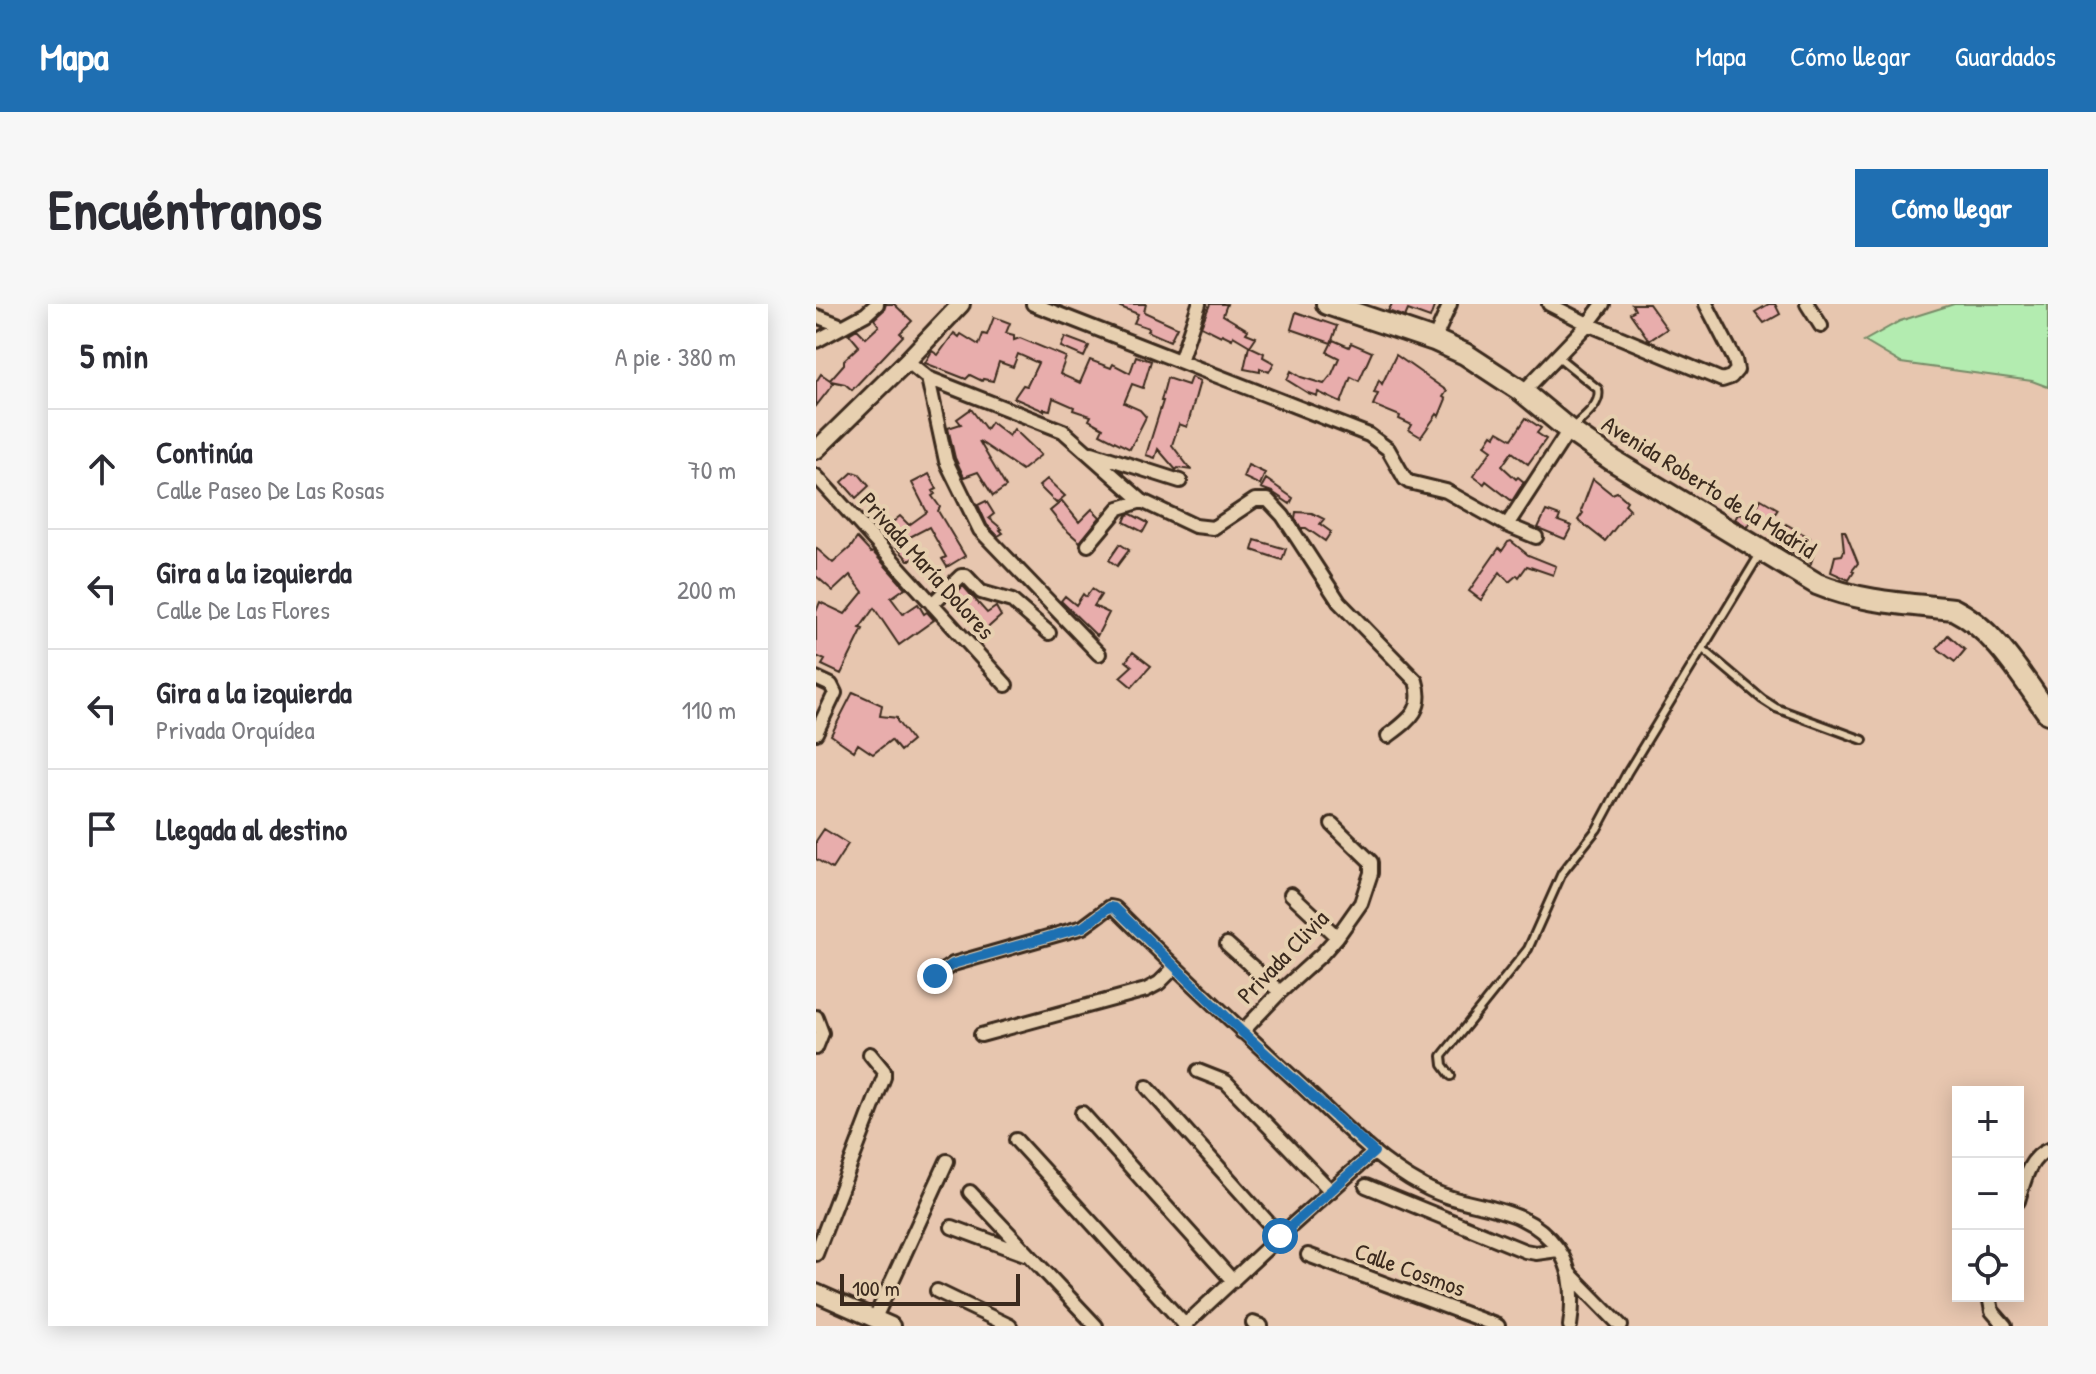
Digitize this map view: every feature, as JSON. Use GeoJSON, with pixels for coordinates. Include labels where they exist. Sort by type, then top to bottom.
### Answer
{"type":"FeatureCollection","features":[{"type":"Feature","properties":{"kind":"main road","name":"Avenida Roberto de la Madrid"},"geometry":{"type":"LineString","coordinates":[[1327,304],[1434,340],[1465,354],[1523,392],[1612,460],[1817,584],[1857,598],[1953,609],[1965,615],[2013,664],[2048,713]]}},
{"type":"Feature","properties":{"kind":"street"},"geometry":{"type":"LineString","coordinates":[[816,341],[866,314],[877,304]]}},
{"type":"Feature","properties":{"kind":"street"},"geometry":{"type":"LineString","coordinates":[[816,450],[961,304]]}},
{"type":"Feature","properties":{"kind":"street"},"geometry":{"type":"LineString","coordinates":[[1033,304],[1369,435],[1388,449],[1409,482],[1446,491],[1507,525],[1536,537]]}},
{"type":"Feature","properties":{"kind":"street"},"geometry":{"type":"LineString","coordinates":[[1180,361],[1199,304]]}},
{"type":"Feature","properties":{"kind":"street"},"geometry":{"type":"LineString","coordinates":[[1434,340],[1450,304]]}},
{"type":"Feature","properties":{"kind":"street"},"geometry":{"type":"LineString","coordinates":[[1549,304],[1588,324],[1722,380],[1731,377],[1737,370],[1710,306]]}},
{"type":"Feature","properties":{"kind":"street"},"geometry":{"type":"LineString","coordinates":[[1523,392],[1603,304]]}},
{"type":"Feature","properties":{"kind":"street"},"geometry":{"type":"LineString","coordinates":[[1807,304],[1821,326]]}},
{"type":"Feature","properties":{"kind":"street"},"geometry":{"type":"LineString","coordinates":[[816,316],[842,326]]}},
{"type":"Feature","properties":{"kind":"street"},"geometry":{"type":"LineString","coordinates":[[907,361],[928,378],[1063,431],[1142,501],[1195,526],[1213,528],[1255,500],[1268,500],[1283,516],[1339,602],[1416,681],[1420,694],[1418,706],[1405,723],[1388,736]]}},
{"type":"Feature","properties":{"kind":"street"},"geometry":{"type":"LineString","coordinates":[[928,378],[946,461],[980,530],[1099,654]]}},
{"type":"Feature","properties":{"kind":"street"},"geometry":{"type":"LineString","coordinates":[[1507,525],[1569,430]]}},
{"type":"Feature","properties":{"kind":"street"},"geometry":{"type":"LineString","coordinates":[[1086,452],[1180,481]]}},
{"type":"Feature","properties":{"kind":"street","name":"Privada María Dolores"},"geometry":{"type":"LineString","coordinates":[[816,476],[1006,685]]}},
{"type":"Feature","properties":{"kind":"street"},"geometry":{"type":"LineString","coordinates":[[1088,545],[1119,508],[1142,501]]}},
{"type":"Feature","properties":{"kind":"street"},"geometry":{"type":"LineString","coordinates":[[932,604],[961,576],[966,576],[981,592],[1012,601],[1049,633]]}},
{"type":"Feature","properties":{"kind":"street"},"geometry":{"type":"LineString","coordinates":[[816,678],[831,685],[835,693],[816,733]]}},
{"type":"Feature","properties":{"kind":"street","name":"Privada Clivia"},"geometry":{"type":"LineString","coordinates":[[1242,1032],[1322,954],[1361,903],[1373,868],[1371,862],[1332,824]]}},
{"type":"Feature","properties":{"kind":"street"},"geometry":{"type":"LineString","coordinates":[[1291,894],[1337,937]]}},
{"type":"Feature","properties":{"kind":"street"},"geometry":{"type":"LineString","coordinates":[[935,976],[953,964],[1083,927],[1110,907],[1115,908],[1242,1032],[1374,1152],[1425,1188],[1446,1197],[1520,1217],[1535,1227],[1558,1250],[1570,1274],[1621,1326]]}},
{"type":"Feature","properties":{"kind":"street"},"geometry":{"type":"LineString","coordinates":[[1227,944],[1280,992]]}},
{"type":"Feature","properties":{"kind":"street"},"geometry":{"type":"LineString","coordinates":[[981,1035],[1146,990],[1159,983],[1175,967]]}},
{"type":"Feature","properties":{"kind":"street"},"geometry":{"type":"LineString","coordinates":[[816,1017],[822,1033],[816,1048]]}},
{"type":"Feature","properties":{"kind":"street"},"geometry":{"type":"LineString","coordinates":[[816,1254],[884,1077],[884,1071],[870,1054]]}},
{"type":"Feature","properties":{"kind":"street"},"geometry":{"type":"LineString","coordinates":[[1198,1071],[1226,1082],[1331,1191]]}},
{"type":"Feature","properties":{"kind":"street"},"geometry":{"type":"LineString","coordinates":[[1147,1087],[1280,1236]]}},
{"type":"Feature","properties":{"kind":"street"},"geometry":{"type":"LineString","coordinates":[[1082,1113],[1233,1281]]}},
{"type":"Feature","properties":{"kind":"street"},"geometry":{"type":"LineString","coordinates":[[1016,1140],[1184,1326],[1374,1152]]}},
{"type":"Feature","properties":{"kind":"street"},"geometry":{"type":"LineString","coordinates":[[2024,1182],[2029,1167],[2039,1153],[2048,1150]]}},
{"type":"Feature","properties":{"kind":"street"},"geometry":{"type":"LineString","coordinates":[[875,1318],[947,1161]]}},
{"type":"Feature","properties":{"kind":"street"},"geometry":{"type":"LineString","coordinates":[[1366,1186],[1525,1251],[1558,1250]]}},
{"type":"Feature","properties":{"kind":"street"},"geometry":{"type":"LineString","coordinates":[[970,1192],[1096,1326]]}},
{"type":"Feature","properties":{"kind":"street"},"geometry":{"type":"LineString","coordinates":[[952,1227],[1028,1255]]}},
{"type":"Feature","properties":{"kind":"street","name":"Calle Cosmos"},"geometry":{"type":"LineString","coordinates":[[1308,1255],[1498,1326]]}},
{"type":"Feature","properties":{"kind":"street"},"geometry":{"type":"LineString","coordinates":[[1570,1274],[1570,1326]]}},
{"type":"Feature","properties":{"kind":"street"},"geometry":{"type":"LineString","coordinates":[[937,1291],[1010,1326]]}},
{"type":"Feature","properties":{"kind":"street"},"geometry":{"type":"LineString","coordinates":[[816,1293],[891,1326]]}},
{"type":"Feature","properties":{"kind":"street"},"geometry":{"type":"LineString","coordinates":[[1990,1302],[1992,1311],[2005,1326]]}},
{"type":"Feature","properties":{"kind":"lane"},"geometry":{"type":"LineString","coordinates":[[1557,356],[1598,389],[1600,395],[1598,401],[1569,430]]}},
{"type":"Feature","properties":{"kind":"lane"},"geometry":{"type":"LineString","coordinates":[[1451,1076],[1443,1065],[1442,1056],[1528,949],[1562,873],[1597,829],[1627,773],[1761,551]]}},
{"type":"Feature","properties":{"kind":"lane"},"geometry":{"type":"LineString","coordinates":[[1703,649],[1776,708],[1863,740]]}},
{"type":"Feature","properties":{"kind":"green space"},"geometry":{"type":"Polygon","coordinates":[[[1954,304],[2048,304],[2048,387],[2032,381],[1901,363],[1864,341],[1900,321],[1954,304]]]}},
{"type":"Feature","properties":{"kind":"building"},"geometry":{"type":"Polygon","coordinates":[[[886,304],[894,304],[912,321],[900,333],[903,336],[852,390],[845,384],[831,381],[834,383],[816,406],[816,382],[821,374],[830,380],[859,346],[849,334],[857,329],[866,338],[879,326],[874,319],[886,304]]]}},
{"type":"Feature","properties":{"kind":"building"},"geometry":{"type":"Polygon","coordinates":[[[1113,304],[1146,304],[1144,312],[1177,327],[1170,341],[1134,323],[1138,314],[1113,304]]]}},
{"type":"Feature","properties":{"kind":"building"},"geometry":{"type":"Polygon","coordinates":[[[1210,304],[1227,304],[1223,315],[1256,337],[1250,346],[1233,336],[1232,339],[1221,336],[1201,326],[1210,304]]]}},
{"type":"Feature","properties":{"kind":"building"},"geometry":{"type":"Polygon","coordinates":[[[1392,304],[1435,304],[1430,318],[1408,310],[1405,317],[1388,311],[1392,304]]]}},
{"type":"Feature","properties":{"kind":"building"},"geometry":{"type":"Polygon","coordinates":[[[1632,304],[1649,304],[1667,329],[1648,339],[1630,313],[1635,310],[1632,304]]]}},
{"type":"Feature","properties":{"kind":"building"},"geometry":{"type":"Polygon","coordinates":[[[1775,304],[1780,314],[1764,323],[1755,312],[1775,304]]]}},
{"type":"Feature","properties":{"kind":"building"},"geometry":{"type":"Polygon","coordinates":[[[1296,312],[1337,326],[1331,343],[1291,329],[1296,312]]]}},
{"type":"Feature","properties":{"kind":"building"},"geometry":{"type":"Polygon","coordinates":[[[994,317],[1010,323],[1006,333],[1014,335],[1014,340],[1020,338],[1066,357],[1060,374],[1080,383],[1090,360],[1111,368],[1113,364],[1130,373],[1136,356],[1151,361],[1143,388],[1132,384],[1124,403],[1140,410],[1146,417],[1130,449],[1100,434],[1103,428],[1089,420],[1091,416],[1073,410],[1074,407],[1053,398],[1050,410],[1044,411],[1014,398],[1023,385],[1027,386],[1038,363],[1018,354],[1013,367],[999,362],[993,381],[982,381],[970,375],[966,379],[925,363],[932,351],[938,355],[954,333],[979,345],[994,317]]]}},
{"type":"Feature","properties":{"kind":"building"},"geometry":{"type":"Polygon","coordinates":[[[1065,337],[1089,346],[1084,357],[1061,347],[1065,337]]]}},
{"type":"Feature","properties":{"kind":"building"},"geometry":{"type":"Polygon","coordinates":[[[1333,340],[1349,347],[1351,343],[1372,352],[1359,381],[1351,377],[1341,403],[1318,392],[1317,396],[1308,393],[1287,380],[1291,371],[1324,384],[1339,358],[1327,352],[1333,340]]]}},
{"type":"Feature","properties":{"kind":"building"},"geometry":{"type":"Polygon","coordinates":[[[1249,346],[1264,353],[1263,357],[1274,363],[1269,372],[1260,368],[1260,372],[1244,369],[1249,346]]]}},
{"type":"Feature","properties":{"kind":"building"},"geometry":{"type":"Polygon","coordinates":[[[1396,355],[1447,391],[1439,416],[1437,414],[1421,437],[1409,430],[1412,425],[1399,419],[1400,416],[1373,405],[1379,380],[1382,384],[1396,355]]]}},
{"type":"Feature","properties":{"kind":"building"},"geometry":{"type":"Polygon","coordinates":[[[1191,377],[1200,381],[1187,427],[1179,424],[1172,445],[1191,470],[1176,470],[1158,449],[1155,458],[1146,455],[1167,378],[1188,385],[1191,377]]]}},
{"type":"Feature","properties":{"kind":"building"},"geometry":{"type":"Polygon","coordinates":[[[971,409],[986,429],[991,422],[1009,436],[1014,429],[1041,455],[1022,470],[979,441],[1006,487],[993,496],[978,472],[964,477],[955,458],[948,428],[961,424],[957,419],[971,409]]]}},
{"type":"Feature","properties":{"kind":"building"},"geometry":{"type":"Polygon","coordinates":[[[1526,418],[1541,428],[1537,433],[1546,439],[1528,464],[1512,452],[1502,466],[1524,482],[1512,501],[1486,481],[1484,484],[1473,476],[1492,450],[1485,445],[1492,434],[1495,436],[1498,431],[1512,439],[1526,418]]]}},
{"type":"Feature","properties":{"kind":"building"},"geometry":{"type":"Polygon","coordinates":[[[1248,465],[1265,473],[1260,485],[1243,477],[1248,465]]]}},
{"type":"Feature","properties":{"kind":"building"},"geometry":{"type":"Polygon","coordinates":[[[853,472],[859,474],[869,486],[856,498],[842,482],[853,472]]]}},
{"type":"Feature","properties":{"kind":"building"},"geometry":{"type":"Polygon","coordinates":[[[929,474],[937,489],[932,496],[940,507],[938,511],[965,556],[947,567],[942,559],[946,557],[929,527],[906,539],[917,557],[911,560],[882,531],[900,516],[909,525],[927,512],[912,483],[929,474]]]}},
{"type":"Feature","properties":{"kind":"building"},"geometry":{"type":"Polygon","coordinates":[[[1047,479],[1065,496],[1056,503],[1039,486],[1047,479]]]}},
{"type":"Feature","properties":{"kind":"building"},"geometry":{"type":"Polygon","coordinates":[[[1266,479],[1293,498],[1290,504],[1261,488],[1266,479]]]}},
{"type":"Feature","properties":{"kind":"building"},"geometry":{"type":"Polygon","coordinates":[[[1593,479],[1612,494],[1617,492],[1627,501],[1625,504],[1630,509],[1605,541],[1578,520],[1593,479]]]}},
{"type":"Feature","properties":{"kind":"building"},"geometry":{"type":"Polygon","coordinates":[[[1761,499],[1778,509],[1766,528],[1752,520],[1748,527],[1735,519],[1739,513],[1751,518],[1761,499]]]}},
{"type":"Feature","properties":{"kind":"building"},"geometry":{"type":"Polygon","coordinates":[[[986,501],[994,514],[989,518],[1002,529],[1003,533],[998,536],[987,525],[978,505],[986,501]]]}},
{"type":"Feature","properties":{"kind":"building"},"geometry":{"type":"Polygon","coordinates":[[[1062,501],[1079,522],[1092,509],[1100,517],[1080,542],[1050,511],[1062,501]]]}},
{"type":"Feature","properties":{"kind":"building"},"geometry":{"type":"Polygon","coordinates":[[[1546,511],[1560,516],[1558,521],[1572,526],[1565,539],[1538,528],[1546,511]]]}},
{"type":"Feature","properties":{"kind":"building"},"geometry":{"type":"Polygon","coordinates":[[[1296,512],[1312,513],[1324,519],[1320,524],[1331,532],[1325,541],[1301,528],[1295,518],[1296,512]]]}},
{"type":"Feature","properties":{"kind":"building"},"geometry":{"type":"Polygon","coordinates":[[[1131,514],[1148,523],[1143,532],[1124,522],[1131,514]]]}},
{"type":"Feature","properties":{"kind":"building"},"geometry":{"type":"Polygon","coordinates":[[[1786,524],[1810,538],[1806,546],[1815,549],[1811,563],[1777,544],[1782,536],[1778,534],[1786,524]]]}},
{"type":"Feature","properties":{"kind":"building"},"geometry":{"type":"Polygon","coordinates":[[[1842,531],[1845,531],[1858,563],[1849,580],[1831,572],[1835,556],[1842,555],[1844,551],[1842,531]]]}},
{"type":"Feature","properties":{"kind":"building"},"geometry":{"type":"Polygon","coordinates":[[[857,538],[905,588],[891,598],[903,614],[918,604],[924,614],[927,612],[934,620],[899,645],[874,608],[860,628],[863,629],[841,674],[822,665],[825,660],[816,656],[816,612],[820,602],[845,614],[863,592],[850,575],[833,591],[816,576],[816,548],[833,563],[857,538]]]}},
{"type":"Feature","properties":{"kind":"building"},"geometry":{"type":"Polygon","coordinates":[[[1255,540],[1286,549],[1282,560],[1252,550],[1255,540]]]}},
{"type":"Feature","properties":{"kind":"building"},"geometry":{"type":"Polygon","coordinates":[[[1511,541],[1528,555],[1556,566],[1553,575],[1527,566],[1519,577],[1517,575],[1509,582],[1500,572],[1481,600],[1469,591],[1499,548],[1502,551],[1511,541]]]}},
{"type":"Feature","properties":{"kind":"building"},"geometry":{"type":"Polygon","coordinates":[[[1120,544],[1129,550],[1117,566],[1109,560],[1120,544]]]}},
{"type":"Feature","properties":{"kind":"building"},"geometry":{"type":"Polygon","coordinates":[[[963,586],[987,613],[996,607],[1001,616],[983,632],[950,599],[963,586]]]}},
{"type":"Feature","properties":{"kind":"building"},"geometry":{"type":"Polygon","coordinates":[[[1092,589],[1101,595],[1094,606],[1109,613],[1097,636],[1061,601],[1065,596],[1076,605],[1083,594],[1086,597],[1092,589]]]}},
{"type":"Feature","properties":{"kind":"building"},"geometry":{"type":"Polygon","coordinates":[[[1948,635],[1965,650],[1955,662],[1937,648],[1948,635]]]}},
{"type":"Feature","properties":{"kind":"building"},"geometry":{"type":"Polygon","coordinates":[[[1133,652],[1151,666],[1132,687],[1120,677],[1132,666],[1126,661],[1133,652]]]}},
{"type":"Feature","properties":{"kind":"building"},"geometry":{"type":"Polygon","coordinates":[[[853,692],[882,705],[880,716],[897,718],[912,741],[900,751],[891,740],[873,754],[858,744],[854,751],[831,735],[853,692]]]}},
{"type":"Feature","properties":{"kind":"building"},"geometry":{"type":"Polygon","coordinates":[[[824,829],[848,844],[832,869],[816,859],[816,841],[824,829]]]}},
{"type":"Feature","properties":{"kind":"route"},"geometry":{"type":"LineString","coordinates":[[935,976],[953,964],[1083,927],[1110,907],[1115,908],[1242,1032],[1374,1152],[1280,1236]]}}]}
